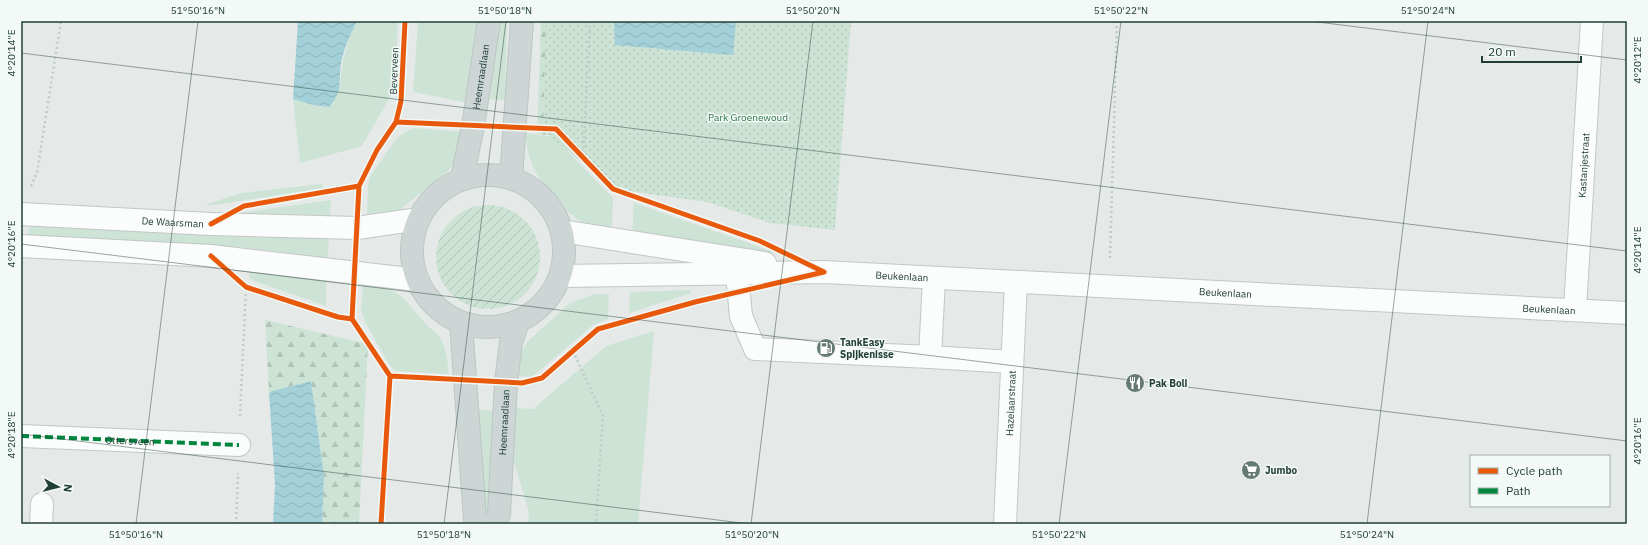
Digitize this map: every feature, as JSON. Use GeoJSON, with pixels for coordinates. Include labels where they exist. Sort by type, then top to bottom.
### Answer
{"type":"FeatureCollection","features":[{"type":"Feature","properties":{"kind":"main road","name":"Heemraadlaan"},"geometry":{"type":"LineString","coordinates":[[462,180],[473,126],[489,21]]}},
{"type":"Feature","properties":{"kind":"main road"},"geometry":{"type":"LineString","coordinates":[[511,178],[522,21]]}},
{"type":"Feature","properties":{"kind":"main road"},"geometry":{"type":"LineString","coordinates":[[479,175],[495,175],[511,178],[528,186],[543,198],[554,213],[562,230],[565,254],[561,276],[551,295],[537,311],[518,322],[499,327],[479,328],[461,323],[442,313],[428,298],[418,280],[412,260],[413,239],[419,219],[427,206],[437,195],[462,180],[479,175]]}},
{"type":"Feature","properties":{"kind":"main road","name":"Heemraadlaan"},"geometry":{"type":"LineString","coordinates":[[494,524],[499,514],[506,382],[511,342],[518,322]]}},
{"type":"Feature","properties":{"kind":"main road"},"geometry":{"type":"LineString","coordinates":[[461,323],[473,496],[475,519],[477,524]]}},
{"type":"Feature","properties":{"kind":"street","name":"Kastanjestraat"},"geometry":{"type":"LineString","coordinates":[[1575,310],[1592,21]]}},
{"type":"Feature","properties":{"kind":"street","name":"De Waarsman"},"geometry":{"type":"LineString","coordinates":[[21,214],[211,224],[357,228],[419,219]]}},
{"type":"Feature","properties":{"kind":"street","name":"Beukenlaan"},"geometry":{"type":"LineString","coordinates":[[562,230],[824,272]]}},
{"type":"Feature","properties":{"kind":"street"},"geometry":{"type":"LineString","coordinates":[[21,246],[211,256],[418,280]]}},
{"type":"Feature","properties":{"kind":"street","name":"Beukenlaan"},"geometry":{"type":"LineString","coordinates":[[561,276],[824,272],[934,279],[1109,286],[1627,313]]}},
{"type":"Feature","properties":{"kind":"street"},"geometry":{"type":"LineString","coordinates":[[737,274],[741,316],[755,349],[1012,362]]}},
{"type":"Feature","properties":{"kind":"street"},"geometry":{"type":"LineString","coordinates":[[930,357],[934,279]]}},
{"type":"Feature","properties":{"kind":"street","name":"Hazelaarstraat"},"geometry":{"type":"LineString","coordinates":[[1005,524],[1016,282]]}},
{"type":"Feature","properties":{"kind":"street","name":"Ottersveen"},"geometry":{"type":"LineString","coordinates":[[21,436],[239,445]]}},
{"type":"Feature","properties":{"kind":"path"},"geometry":{"type":"LineString","coordinates":[[29,192],[37,173],[61,21]]}},
{"type":"Feature","properties":{"kind":"path"},"geometry":{"type":"LineString","coordinates":[[583,158],[590,21]]}},
{"type":"Feature","properties":{"kind":"path"},"geometry":{"type":"LineString","coordinates":[[1109,286],[1118,21]]}},
{"type":"Feature","properties":{"kind":"path"},"geometry":{"type":"LineString","coordinates":[[578,152],[588,164]]}},
{"type":"Feature","properties":{"kind":"path"},"geometry":{"type":"LineString","coordinates":[[211,256],[246,287],[253,289]]}},
{"type":"Feature","properties":{"kind":"path"},"geometry":{"type":"LineString","coordinates":[[236,524],[246,287]]}},
{"type":"Feature","properties":{"kind":"path"},"geometry":{"type":"LineString","coordinates":[[568,356],[578,347]]}},
{"type":"Feature","properties":{"kind":"path"},"geometry":{"type":"LineString","coordinates":[[573,351],[602,416],[596,524]]}},
{"type":"Feature","properties":{"kind":"green space"},"geometry":{"type":"Polygon","coordinates":[[[357,21],[398,21],[395,88],[362,146],[300,163],[293,99],[313,105],[340,85],[345,52],[357,21]]]}},
{"type":"Feature","properties":{"kind":"green space"},"geometry":{"type":"Polygon","coordinates":[[[418,21],[480,21],[468,103],[413,92],[418,21]]]}},
{"type":"Feature","properties":{"kind":"green space"},"geometry":{"type":"Polygon","coordinates":[[[497,21],[507,21],[505,100],[486,99],[497,21]]]}},
{"type":"Feature","properties":{"kind":"green space"},"geometry":{"type":"Polygon","coordinates":[[[541,21],[573,21],[563,136],[537,134],[541,21]]]}},
{"type":"Feature","properties":{"kind":"green space","name":"Park Groenewoud"},"geometry":{"type":"Polygon","coordinates":[[[546,21],[851,21],[835,230],[770,223],[707,202],[613,189],[543,130],[546,21]]]}},
{"type":"Feature","properties":{"kind":"green space"},"geometry":{"type":"Polygon","coordinates":[[[414,128],[464,132],[458,158],[448,171],[398,211],[367,217],[368,187],[370,177],[395,140],[402,134],[414,128]]]}},
{"type":"Feature","properties":{"kind":"green space"},"geometry":{"type":"Polygon","coordinates":[[[526,133],[554,137],[613,198],[612,229],[596,228],[587,225],[572,215],[556,200],[542,183],[533,167],[526,142],[526,133]]]}},
{"type":"Feature","properties":{"kind":"green space"},"geometry":{"type":"Polygon","coordinates":[[[322,184],[323,188],[214,205],[205,205],[241,193],[322,184]]]}},
{"type":"Feature","properties":{"kind":"green space"},"geometry":{"type":"Polygon","coordinates":[[[331,200],[330,216],[242,216],[240,213],[331,200]]]}},
{"type":"Feature","properties":{"kind":"green space"},"geometry":{"type":"Polygon","coordinates":[[[634,203],[772,251],[772,255],[632,234],[634,203]]]}},
{"type":"Feature","properties":{"kind":"green space"},"geometry":{"type":"Polygon","coordinates":[[[488,205],[508,209],[525,220],[536,237],[540,257],[536,277],[525,294],[508,305],[488,309],[468,305],[451,294],[440,277],[436,257],[440,237],[451,220],[468,209],[488,205]]]}},
{"type":"Feature","properties":{"kind":"green space"},"geometry":{"type":"Polygon","coordinates":[[[30,226],[240,237],[329,238],[327,262],[289,253],[241,247],[28,236],[30,226]]]}},
{"type":"Feature","properties":{"kind":"green space"},"geometry":{"type":"Polygon","coordinates":[[[250,269],[326,280],[326,306],[252,280],[249,277],[250,269]]]}},
{"type":"Feature","properties":{"kind":"green space"},"geometry":{"type":"Polygon","coordinates":[[[363,285],[386,289],[400,295],[405,300],[442,340],[449,374],[396,371],[390,366],[365,322],[361,309],[363,285]]]}},
{"type":"Feature","properties":{"kind":"green space"},"geometry":{"type":"Polygon","coordinates":[[[690,290],[691,293],[629,313],[630,292],[690,290]]]}},
{"type":"Feature","properties":{"kind":"green space"},"geometry":{"type":"Polygon","coordinates":[[[595,294],[609,294],[608,319],[593,325],[532,377],[516,376],[521,352],[528,341],[570,303],[595,294]]]}},
{"type":"Feature","properties":{"kind":"green space"},"geometry":{"type":"Polygon","coordinates":[[[265,320],[368,344],[359,524],[322,524],[324,476],[311,381],[269,392],[265,320]]]}},
{"type":"Feature","properties":{"kind":"green space"},"geometry":{"type":"Polygon","coordinates":[[[654,331],[638,524],[528,524],[529,512],[511,451],[514,408],[533,409],[606,346],[654,331]]]}},
{"type":"Feature","properties":{"kind":"green space"},"geometry":{"type":"Polygon","coordinates":[[[476,409],[493,411],[487,519],[484,521],[476,409]]]}},
{"type":"Feature","properties":{"kind":"water"},"geometry":{"type":"Polygon","coordinates":[[[298,21],[357,21],[343,54],[339,89],[334,101],[329,107],[313,105],[293,99],[298,21]]]}},
{"type":"Feature","properties":{"kind":"water"},"geometry":{"type":"Polygon","coordinates":[[[614,21],[736,21],[733,55],[615,45],[614,21]]]}},
{"type":"Feature","properties":{"kind":"water"},"geometry":{"type":"Polygon","coordinates":[[[311,381],[324,476],[322,524],[273,524],[275,485],[269,392],[311,381]]]}},
{"type":"Feature","properties":{"kind":"marked path"},"geometry":{"type":"LineString","coordinates":[[21,436],[239,445]]}},
{"type":"Feature","properties":{"kind":"cycle path","name":"Beverveen"},"geometry":{"type":"LineString","coordinates":[[381,524],[390,376],[352,319],[359,186],[377,150],[396,122],[401,101],[405,21]]}},
{"type":"Feature","properties":{"kind":"cycle path"},"geometry":{"type":"LineString","coordinates":[[396,122],[556,129],[613,189],[760,241],[824,272]]}},
{"type":"Feature","properties":{"kind":"cycle path"},"geometry":{"type":"LineString","coordinates":[[211,224],[244,206],[359,186]]}},
{"type":"Feature","properties":{"kind":"cycle path"},"geometry":{"type":"LineString","coordinates":[[211,256],[246,287],[338,317],[352,319]]}},
{"type":"Feature","properties":{"kind":"cycle path"},"geometry":{"type":"LineString","coordinates":[[390,376],[522,383],[542,378],[598,329],[695,302],[824,272]]}},
{"type":"Feature","properties":{"kind":"place","name":"TankEasy Spijkenisse"},"geometry":{"type":"Point","coordinates":[826,348]}},
{"type":"Feature","properties":{"kind":"place","name":"Pak Boli"},"geometry":{"type":"Point","coordinates":[1135,383]}},
{"type":"Feature","properties":{"kind":"place","name":"Jumbo"},"geometry":{"type":"Point","coordinates":[1251,470]}}]}
